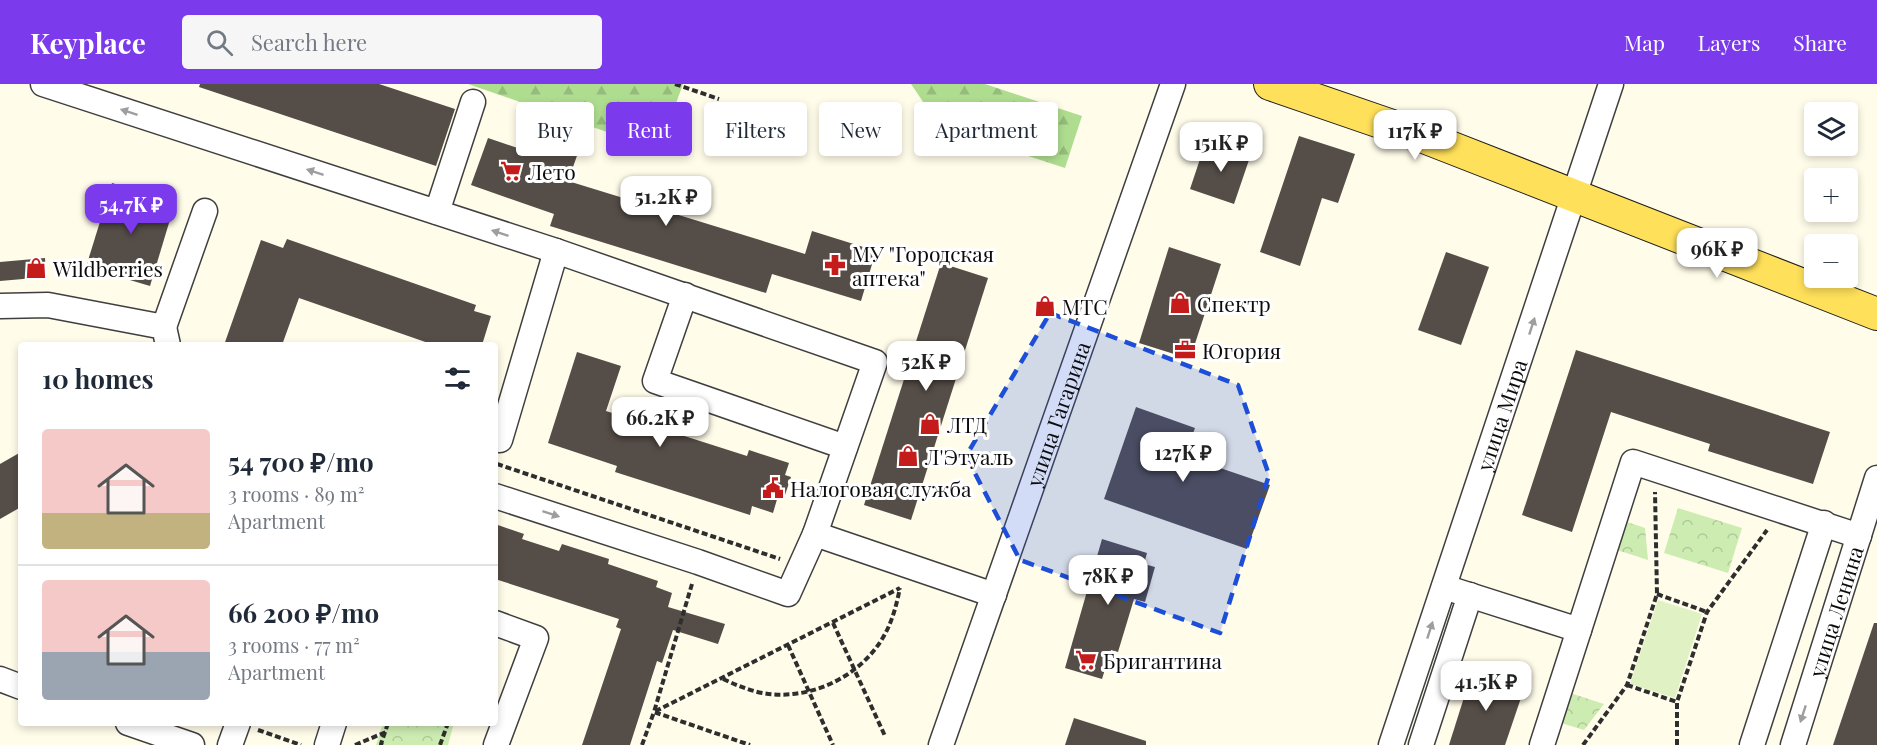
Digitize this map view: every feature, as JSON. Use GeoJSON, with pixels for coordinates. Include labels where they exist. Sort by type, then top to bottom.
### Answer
{"type":"FeatureCollection","features":[{"type":"Feature","properties":{"kind":"main road"},"geometry":{"type":"LineString","coordinates":[[1270,84],[1424,137],[1877,314]]}},
{"type":"Feature","properties":{"kind":"street"},"geometry":{"type":"LineString","coordinates":[[43,84],[556,251],[875,362],[815,534],[788,594],[498,497]]}},
{"type":"Feature","properties":{"kind":"street","name":"улица Гагарина"},"geometry":{"type":"LineString","coordinates":[[942,745],[1173,84]]}},
{"type":"Feature","properties":{"kind":"street","name":"улица Мира"},"geometry":{"type":"LineString","coordinates":[[1391,745],[1611,84]]}},
{"type":"Feature","properties":{"kind":"street"},"geometry":{"type":"LineString","coordinates":[[437,212],[473,102]]}},
{"type":"Feature","properties":{"kind":"street"},"geometry":{"type":"LineString","coordinates":[[0,306],[48,305],[166,336],[205,211]]}},
{"type":"Feature","properties":{"kind":"street"},"geometry":{"type":"LineString","coordinates":[[498,440],[500,440],[556,251]]}},
{"type":"Feature","properties":{"kind":"street"},"geometry":{"type":"LineString","coordinates":[[685,296],[655,381],[845,447]]}},
{"type":"Feature","properties":{"kind":"street"},"geometry":{"type":"LineString","coordinates":[[1542,745],[1633,462],[1859,536]]}},
{"type":"Feature","properties":{"kind":"street","name":"улица Ленина"},"geometry":{"type":"LineString","coordinates":[[1793,745],[1877,478]]}},
{"type":"Feature","properties":{"kind":"street"},"geometry":{"type":"LineString","coordinates":[[1752,745],[1824,524]]}},
{"type":"Feature","properties":{"kind":"street"},"geometry":{"type":"LineString","coordinates":[[815,534],[994,596]]}},
{"type":"Feature","properties":{"kind":"street"},"geometry":{"type":"LineString","coordinates":[[1444,586],[1579,630]]}},
{"type":"Feature","properties":{"kind":"street"},"geometry":{"type":"LineString","coordinates":[[1421,745],[1470,595]]}},
{"type":"Feature","properties":{"kind":"street"},"geometry":{"type":"LineString","coordinates":[[496,745],[536,638],[498,624]]}},
{"type":"Feature","properties":{"kind":"street"},"geometry":{"type":"LineString","coordinates":[[0,680],[18,686]]}},
{"type":"Feature","properties":{"kind":"street"},"geometry":{"type":"LineString","coordinates":[[137,726],[192,745]]}},
{"type":"Feature","properties":{"kind":"street"},"geometry":{"type":"LineString","coordinates":[[230,745],[237,726]]}},
{"type":"Feature","properties":{"kind":"street"},"geometry":{"type":"LineString","coordinates":[[327,745],[333,726]]}},
{"type":"Feature","properties":{"kind":"path"},"geometry":{"type":"LineString","coordinates":[[675,84],[719,99]]}},
{"type":"Feature","properties":{"kind":"path"},"geometry":{"type":"LineString","coordinates":[[498,465],[800,566]]}},
{"type":"Feature","properties":{"kind":"path"},"geometry":{"type":"LineString","coordinates":[[1583,745],[1627,685],[1657,594],[1654,469]]}},
{"type":"Feature","properties":{"kind":"path"},"geometry":{"type":"LineString","coordinates":[[1677,745],[1677,702],[1707,612],[1781,510]]}},
{"type":"Feature","properties":{"kind":"path"},"geometry":{"type":"LineString","coordinates":[[642,745],[654,712],[698,562]]}},
{"type":"Feature","properties":{"kind":"path"},"geometry":{"type":"LineString","coordinates":[[654,712],[900,588],[911,591]]}},
{"type":"Feature","properties":{"kind":"path"},"geometry":{"type":"LineString","coordinates":[[722,678],[763,693],[784,695],[826,686],[855,669],[877,647],[896,609],[900,588]]}},
{"type":"Feature","properties":{"kind":"path"},"geometry":{"type":"LineString","coordinates":[[1657,594],[1707,612]]}},
{"type":"Feature","properties":{"kind":"path"},"geometry":{"type":"LineString","coordinates":[[833,622],[885,736]]}},
{"type":"Feature","properties":{"kind":"path"},"geometry":{"type":"LineString","coordinates":[[788,645],[833,745]]}},
{"type":"Feature","properties":{"kind":"path"},"geometry":{"type":"LineString","coordinates":[[1627,685],[1677,702]]}},
{"type":"Feature","properties":{"kind":"path"},"geometry":{"type":"LineString","coordinates":[[654,712],[750,745]]}},
{"type":"Feature","properties":{"kind":"path"},"geometry":{"type":"LineString","coordinates":[[247,726],[301,745]]}},
{"type":"Feature","properties":{"kind":"path"},"geometry":{"type":"LineString","coordinates":[[383,745],[381,744],[387,726]]}},
{"type":"Feature","properties":{"kind":"path"},"geometry":{"type":"LineString","coordinates":[[440,745],[447,726]]}},
{"type":"Feature","properties":{"kind":"path"},"geometry":{"type":"LineString","coordinates":[[355,745],[386,732]]}},
{"type":"Feature","properties":{"kind":"highlighted area"},"geometry":{"type":"Polygon","coordinates":[[[1050,313],[1238,385],[1269,475],[1220,633],[1020,560],[966,456],[1050,313]]]}},
{"type":"Feature","properties":{"kind":"green space"},"geometry":{"type":"Polygon","coordinates":[[[468,84],[683,84],[676,102],[606,102],[606,132],[594,128],[594,102],[520,102],[468,84]]]}},
{"type":"Feature","properties":{"kind":"green space"},"geometry":{"type":"Polygon","coordinates":[[[911,84],[985,84],[1040,102],[923,102],[911,84]]]}},
{"type":"Feature","properties":{"kind":"green space"},"geometry":{"type":"Polygon","coordinates":[[[1058,108],[1082,116],[1065,168],[1028,156],[1058,156],[1058,108]]]}},
{"type":"Feature","properties":{"kind":"green space"},"geometry":{"type":"Polygon","coordinates":[[[1678,508],[1742,528],[1728,573],[1664,553],[1678,508]]]}},
{"type":"Feature","properties":{"kind":"green space"},"geometry":{"type":"Polygon","coordinates":[[[1624,521],[1645,528],[1648,560],[1614,549],[1624,521]]]}},
{"type":"Feature","properties":{"kind":"green space"},"geometry":{"type":"Polygon","coordinates":[[[1658,600],[1702,614],[1675,698],[1630,684],[1658,600]]]}},
{"type":"Feature","properties":{"kind":"green space"},"geometry":{"type":"Polygon","coordinates":[[[1570,693],[1604,704],[1584,730],[1561,723],[1570,693]]]}},
{"type":"Feature","properties":{"kind":"green space"},"geometry":{"type":"Polygon","coordinates":[[[382,726],[453,726],[448,745],[376,745],[382,726]]]}},
{"type":"Feature","properties":{"kind":"building"},"geometry":{"type":"Polygon","coordinates":[[[200,84],[379,84],[455,109],[436,166],[199,87],[200,84]]]}},
{"type":"Feature","properties":{"kind":"building"},"geometry":{"type":"Polygon","coordinates":[[[1299,136],[1355,154],[1338,203],[1322,198],[1300,266],[1260,252],[1299,136]]]}},
{"type":"Feature","properties":{"kind":"building"},"geometry":{"type":"Polygon","coordinates":[[[488,138],[516,148],[516,156],[577,156],[568,181],[805,254],[812,231],[876,251],[861,301],[772,274],[766,293],[550,226],[554,214],[471,185],[488,138]]]}},
{"type":"Feature","properties":{"kind":"building"},"geometry":{"type":"Polygon","coordinates":[[[1205,144],[1232,153],[1234,148],[1251,154],[1234,204],[1190,189],[1205,144]]]}},
{"type":"Feature","properties":{"kind":"building"},"geometry":{"type":"Polygon","coordinates":[[[112,183],[175,203],[150,286],[86,267],[112,183]]]}},
{"type":"Feature","properties":{"kind":"building"},"geometry":{"type":"Polygon","coordinates":[[[287,239],[476,305],[474,311],[491,316],[483,342],[425,342],[299,298],[283,342],[225,342],[261,240],[283,248],[287,239]]]}},
{"type":"Feature","properties":{"kind":"building","name":"Спектр"},"geometry":{"type":"Polygon","coordinates":[[[1169,247],[1221,264],[1190,359],[1139,343],[1169,247]]]}},
{"type":"Feature","properties":{"kind":"building"},"geometry":{"type":"Polygon","coordinates":[[[1446,252],[1489,267],[1461,345],[1418,330],[1446,252]]]}},
{"type":"Feature","properties":{"kind":"building"},"geometry":{"type":"Polygon","coordinates":[[[45,258],[46,277],[0,281],[0,262],[45,258]]]}},
{"type":"Feature","properties":{"kind":"building"},"geometry":{"type":"Polygon","coordinates":[[[941,263],[988,278],[911,520],[864,505],[941,263]]]}},
{"type":"Feature","properties":{"kind":"building"},"geometry":{"type":"Polygon","coordinates":[[[1576,350],[1830,432],[1813,484],[1708,451],[1710,444],[1611,412],[1572,532],[1522,515],[1576,350]]]}},
{"type":"Feature","properties":{"kind":"building"},"geometry":{"type":"Polygon","coordinates":[[[577,352],[621,366],[606,411],[747,456],[749,450],[789,463],[785,475],[791,477],[784,498],[778,496],[773,513],[752,506],[750,515],[615,472],[617,466],[548,443],[577,352]]]}},
{"type":"Feature","properties":{"kind":"building"},"geometry":{"type":"Polygon","coordinates":[[[1136,407],[1195,428],[1185,456],[1270,485],[1247,549],[1104,499],[1136,407]]]}},
{"type":"Feature","properties":{"kind":"building"},"geometry":{"type":"Polygon","coordinates":[[[18,454],[18,509],[0,519],[0,464],[18,454]]]}},
{"type":"Feature","properties":{"kind":"building"},"geometry":{"type":"Polygon","coordinates":[[[498,525],[524,534],[522,539],[559,551],[562,544],[609,559],[608,564],[658,581],[656,587],[672,593],[668,607],[725,624],[718,644],[673,630],[662,663],[657,661],[630,745],[582,745],[621,629],[616,627],[619,619],[498,580],[498,525]]]}},
{"type":"Feature","properties":{"kind":"building"},"geometry":{"type":"Polygon","coordinates":[[[1102,539],[1147,553],[1144,564],[1155,567],[1145,602],[1134,599],[1118,652],[1111,650],[1102,679],[1065,668],[1102,539]]]}},
{"type":"Feature","properties":{"kind":"building"},"geometry":{"type":"Polygon","coordinates":[[[1874,623],[1877,623],[1877,745],[1833,745],[1874,623]]]}},
{"type":"Feature","properties":{"kind":"building"},"geometry":{"type":"Polygon","coordinates":[[[1472,672],[1524,689],[1505,745],[1449,745],[1472,672]]]}},
{"type":"Feature","properties":{"kind":"building"},"geometry":{"type":"Polygon","coordinates":[[[1074,718],[1146,741],[1146,745],[1065,745],[1074,718]]]}},
{"type":"Feature","properties":{"kind":"place","name":"Лето"},"geometry":{"type":"Point","coordinates":[511,171]}},
{"type":"Feature","properties":{"kind":"place","name":"МУ \"Городская аптека\""},"geometry":{"type":"Point","coordinates":[835,265]}},
{"type":"Feature","properties":{"kind":"place","name":"Wildberries"},"geometry":{"type":"Point","coordinates":[36,268]}},
{"type":"Feature","properties":{"kind":"place","name":"Спектр"},"geometry":{"type":"Point","coordinates":[1180,303]}},
{"type":"Feature","properties":{"kind":"place","name":"МТС"},"geometry":{"type":"Point","coordinates":[1045,306]}},
{"type":"Feature","properties":{"kind":"place","name":"Югория"},"geometry":{"type":"Point","coordinates":[1185,350]}},
{"type":"Feature","properties":{"kind":"place","name":"ЛТД"},"geometry":{"type":"Point","coordinates":[930,424]}},
{"type":"Feature","properties":{"kind":"place","name":"Л'Этуаль"},"geometry":{"type":"Point","coordinates":[908,456]}},
{"type":"Feature","properties":{"kind":"place","name":"Налоговая служба"},"geometry":{"type":"Point","coordinates":[773,488]}},
{"type":"Feature","properties":{"kind":"place","name":"Бригантина"},"geometry":{"type":"Point","coordinates":[1086,660]}}]}
